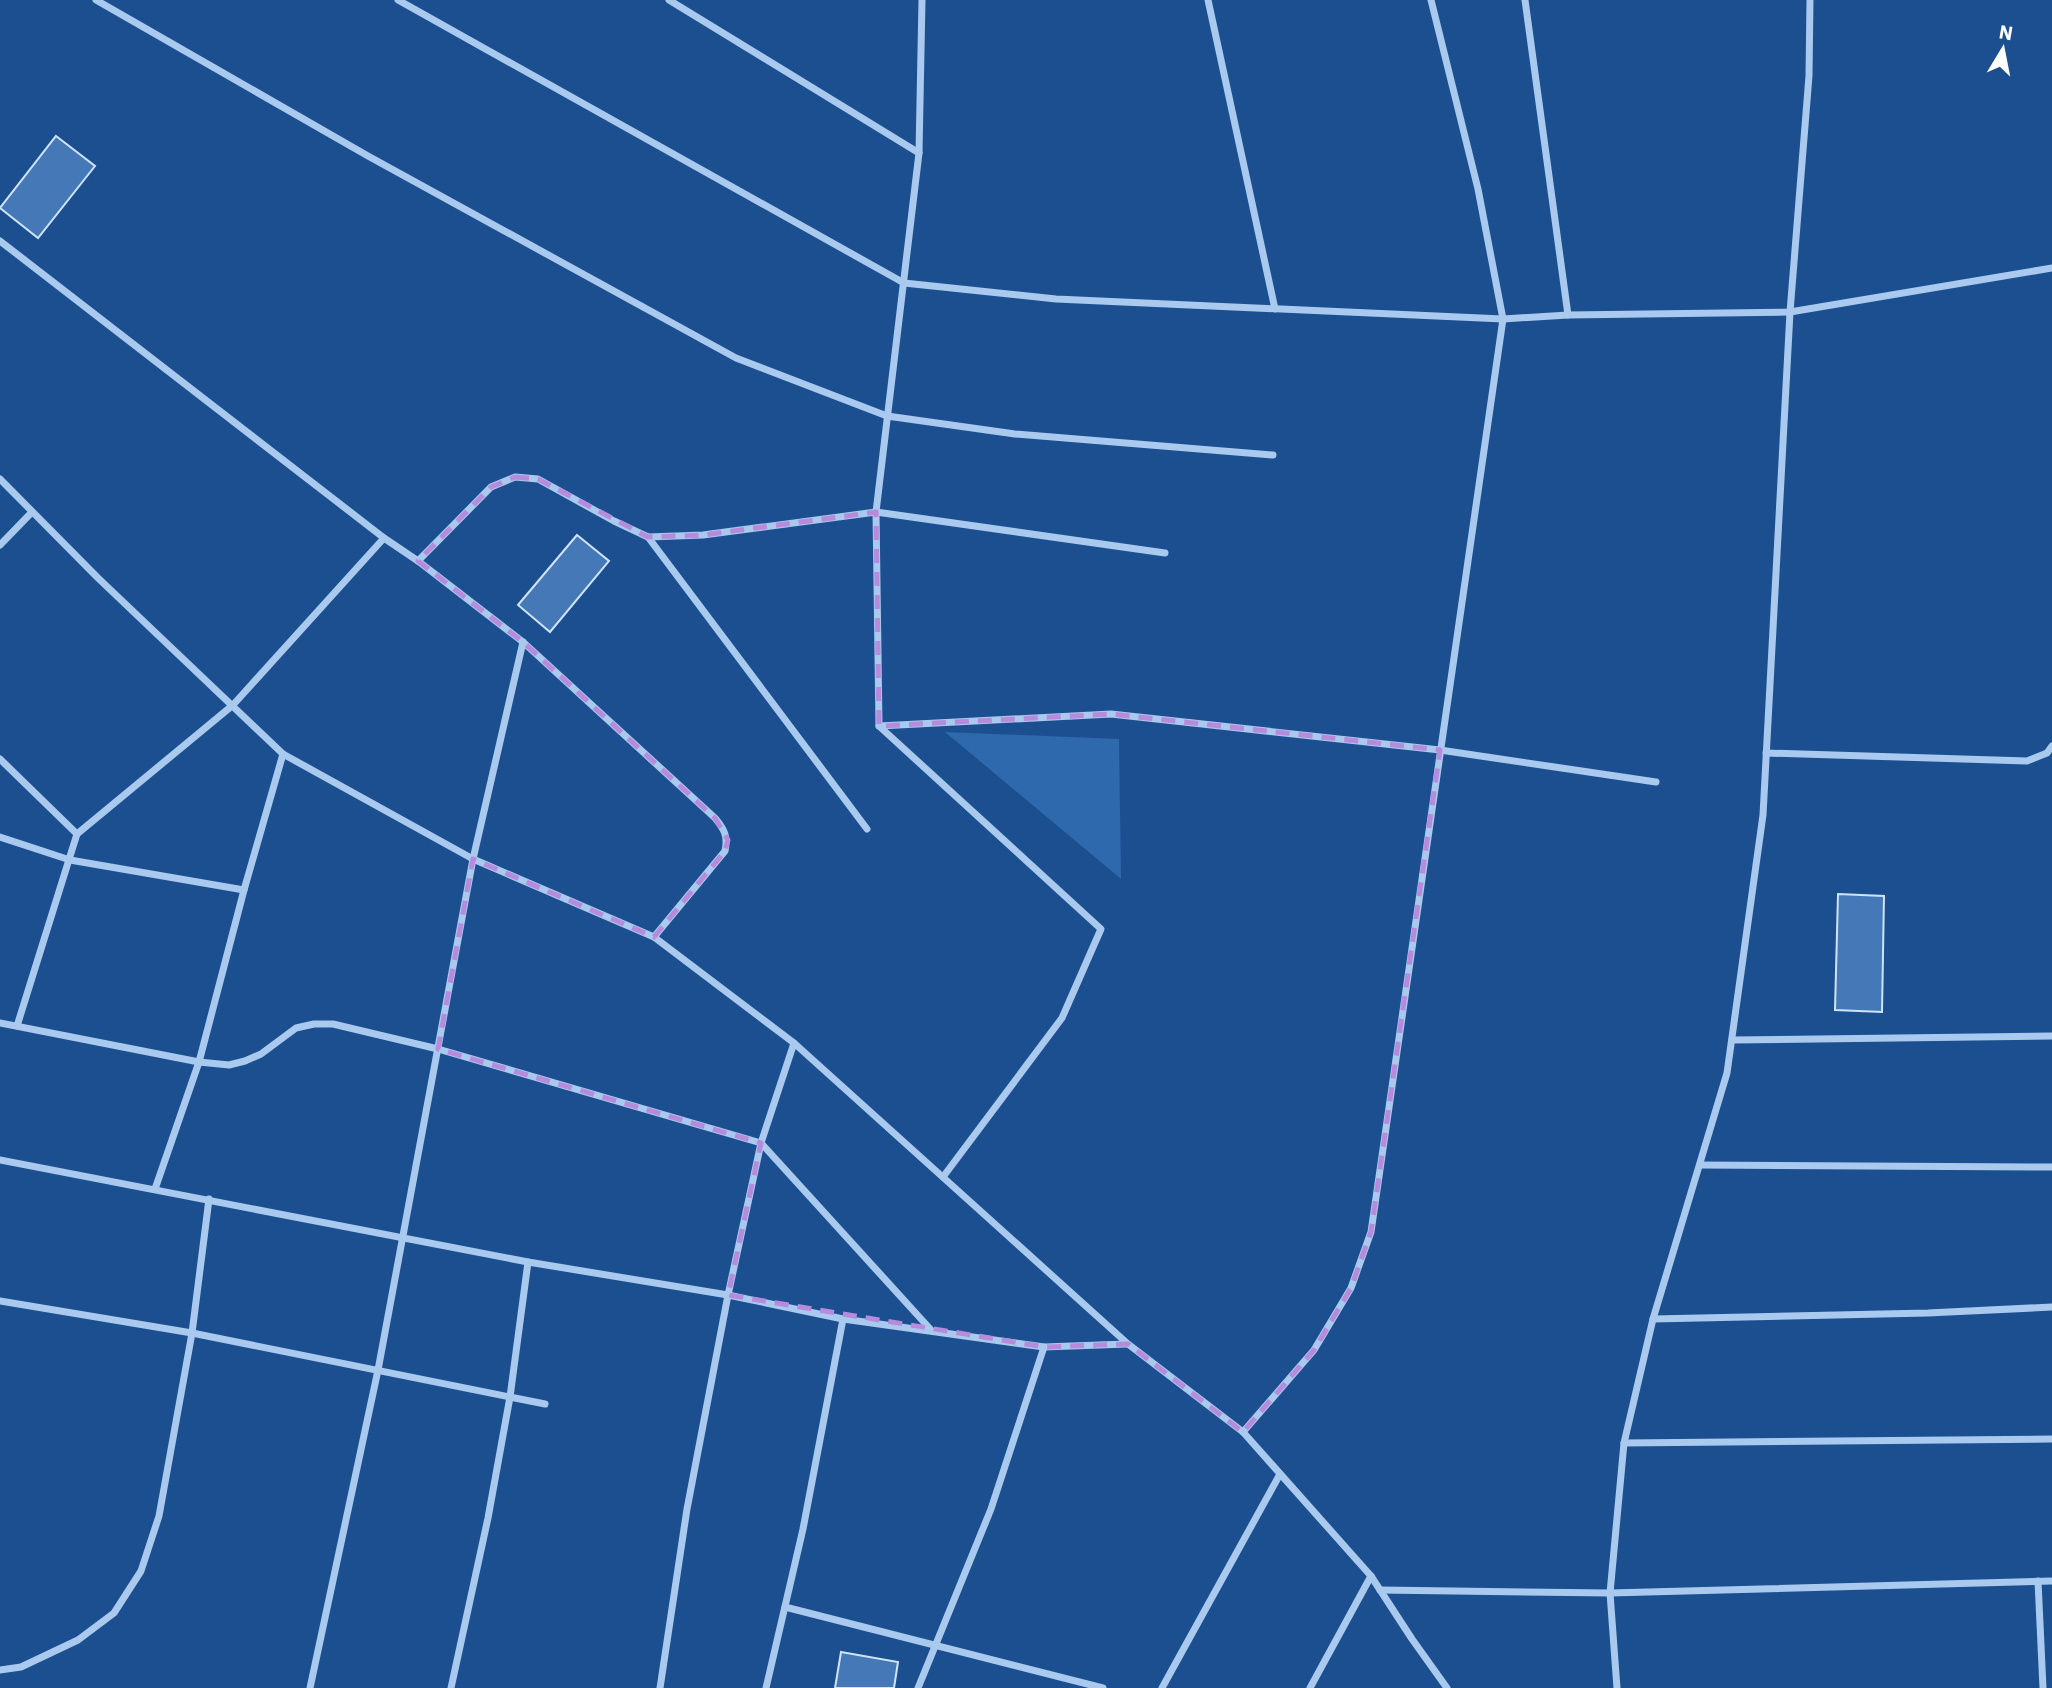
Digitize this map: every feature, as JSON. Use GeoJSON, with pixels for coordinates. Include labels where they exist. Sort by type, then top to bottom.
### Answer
{"type":"FeatureCollection","features":[{"type":"Feature","properties":{"kind":"street"},"geometry":{"type":"LineString","coordinates":[[96,0],[368,156],[736,358],[887,416],[1014,434],[1273,455]]}},
{"type":"Feature","properties":{"kind":"street"},"geometry":{"type":"LineString","coordinates":[[398,0],[904,283],[1056,299],[1503,320],[1568,315],[1790,312],[2052,268]]}},
{"type":"Feature","properties":{"kind":"street"},"geometry":{"type":"LineString","coordinates":[[669,0],[919,153]]}},
{"type":"Feature","properties":{"kind":"street"},"geometry":{"type":"LineString","coordinates":[[922,0],[919,153],[876,512],[879,726],[1101,929],[1062,1018],[943,1177]]}},
{"type":"Feature","properties":{"kind":"street"},"geometry":{"type":"LineString","coordinates":[[1208,0],[1275,309]]}},
{"type":"Feature","properties":{"kind":"street"},"geometry":{"type":"LineString","coordinates":[[1243,1432],[1314,1350],[1351,1288],[1371,1232],[1503,320],[1478,189],[1431,0]]}},
{"type":"Feature","properties":{"kind":"street"},"geometry":{"type":"LineString","coordinates":[[1525,0],[1568,315]]}},
{"type":"Feature","properties":{"kind":"street"},"geometry":{"type":"LineString","coordinates":[[1617,1688],[1610,1593],[1624,1443],[1653,1320],[1727,1073],[1763,816],[1790,312],[1809,76],[1811,0]]}},
{"type":"Feature","properties":{"kind":"street"},"geometry":{"type":"LineString","coordinates":[[0,241],[523,642],[715,818],[724,829],[728,840],[725,851],[654,937]]}},
{"type":"Feature","properties":{"kind":"street"},"geometry":{"type":"LineString","coordinates":[[418,561],[491,487],[515,477],[538,479],[648,537],[703,535],[876,512],[1166,552]]}},
{"type":"Feature","properties":{"kind":"street"},"geometry":{"type":"LineString","coordinates":[[0,480],[98,578],[284,754],[473,859],[654,937],[794,1043],[1128,1344],[1243,1432],[1371,1576],[1447,1688]]}},
{"type":"Feature","properties":{"kind":"street"},"geometry":{"type":"LineString","coordinates":[[0,545],[32,512]]}},
{"type":"Feature","properties":{"kind":"street"},"geometry":{"type":"LineString","coordinates":[[648,537],[867,829]]}},
{"type":"Feature","properties":{"kind":"street"},"geometry":{"type":"LineString","coordinates":[[17,1026],[77,834],[233,705],[384,538]]}},
{"type":"Feature","properties":{"kind":"street"},"geometry":{"type":"LineString","coordinates":[[310,1688],[378,1370],[473,859],[523,642]]}},
{"type":"Feature","properties":{"kind":"street"},"geometry":{"type":"LineString","coordinates":[[879,726],[1111,714],[1440,750],[1656,782]]}},
{"type":"Feature","properties":{"kind":"street"},"geometry":{"type":"LineString","coordinates":[[1766,753],[2027,761],[2047,753],[2052,746]]}},
{"type":"Feature","properties":{"kind":"street"},"geometry":{"type":"LineString","coordinates":[[155,1189],[199,1062],[244,890],[284,754]]}},
{"type":"Feature","properties":{"kind":"street"},"geometry":{"type":"LineString","coordinates":[[0,759],[77,834]]}},
{"type":"Feature","properties":{"kind":"street"},"geometry":{"type":"LineString","coordinates":[[0,837],[69,860],[244,890]]}},
{"type":"Feature","properties":{"kind":"street"},"geometry":{"type":"LineString","coordinates":[[0,1023],[199,1062],[229,1065],[261,1054],[296,1028],[333,1024],[438,1049],[761,1143],[933,1332]]}},
{"type":"Feature","properties":{"kind":"street"},"geometry":{"type":"LineString","coordinates":[[1732,1040],[2052,1036]]}},
{"type":"Feature","properties":{"kind":"street"},"geometry":{"type":"LineString","coordinates":[[660,1688],[687,1508],[727,1295],[761,1143],[794,1043]]}},
{"type":"Feature","properties":{"kind":"street"},"geometry":{"type":"LineString","coordinates":[[0,1160],[528,1262],[727,1295],[843,1319],[1044,1347],[1128,1344]]}},
{"type":"Feature","properties":{"kind":"street"},"geometry":{"type":"LineString","coordinates":[[1700,1165],[2052,1167]]}},
{"type":"Feature","properties":{"kind":"street"},"geometry":{"type":"LineString","coordinates":[[0,1670],[21,1667],[78,1640],[114,1613],[141,1571],[159,1516],[192,1333],[209,1199]]}},
{"type":"Feature","properties":{"kind":"street"},"geometry":{"type":"LineString","coordinates":[[451,1688],[488,1518],[510,1397],[528,1262]]}},
{"type":"Feature","properties":{"kind":"street"},"geometry":{"type":"LineString","coordinates":[[0,1301],[192,1333],[545,1404]]}},
{"type":"Feature","properties":{"kind":"street"},"geometry":{"type":"LineString","coordinates":[[1653,1320],[2052,1307]]}},
{"type":"Feature","properties":{"kind":"street"},"geometry":{"type":"LineString","coordinates":[[766,1688],[803,1529],[843,1319]]}},
{"type":"Feature","properties":{"kind":"street"},"geometry":{"type":"LineString","coordinates":[[918,1688],[991,1508],[1044,1347]]}},
{"type":"Feature","properties":{"kind":"street"},"geometry":{"type":"LineString","coordinates":[[1624,1443],[2052,1439]]}},
{"type":"Feature","properties":{"kind":"street"},"geometry":{"type":"LineString","coordinates":[[1162,1688],[1280,1474]]}},
{"type":"Feature","properties":{"kind":"street"},"geometry":{"type":"LineString","coordinates":[[1310,1688],[1371,1576]]}},
{"type":"Feature","properties":{"kind":"street"},"geometry":{"type":"LineString","coordinates":[[2038,1581],[2043,1688]]}},
{"type":"Feature","properties":{"kind":"street"},"geometry":{"type":"LineString","coordinates":[[1380,1590],[1610,1593],[2052,1581]]}},
{"type":"Feature","properties":{"kind":"street"},"geometry":{"type":"LineString","coordinates":[[785,1607],[1103,1688]]}},
{"type":"Feature","properties":{"kind":"highlighted area"},"geometry":{"type":"Polygon","coordinates":[[[515,477],[538,479],[648,537],[703,535],[876,512],[879,726],[1111,714],[1440,750],[1371,1232],[1351,1288],[1314,1350],[1243,1432],[1128,1344],[1044,1347],[728,1295],[761,1143],[438,1049],[473,859],[654,937],[725,851],[728,840],[715,818],[523,642],[418,561],[491,487],[515,477]]]}},
{"type":"Feature","properties":{"kind":"shaded area"},"geometry":{"type":"Polygon","coordinates":[[[945,732],[1119,739],[1121,879],[945,732]]]}},
{"type":"Feature","properties":{"kind":"building"},"geometry":{"type":"Polygon","coordinates":[[[56,136],[95,166],[38,238],[0,208],[56,136]]]}},
{"type":"Feature","properties":{"kind":"building"},"geometry":{"type":"Polygon","coordinates":[[[577,535],[609,561],[550,632],[518,605],[577,535]]]}},
{"type":"Feature","properties":{"kind":"building"},"geometry":{"type":"Polygon","coordinates":[[[1838,894],[1884,896],[1882,1012],[1835,1010],[1838,894]]]}},
{"type":"Feature","properties":{"kind":"building"},"geometry":{"type":"Polygon","coordinates":[[[841,1652],[898,1662],[894,1688],[835,1688],[841,1652]]]}}]}
